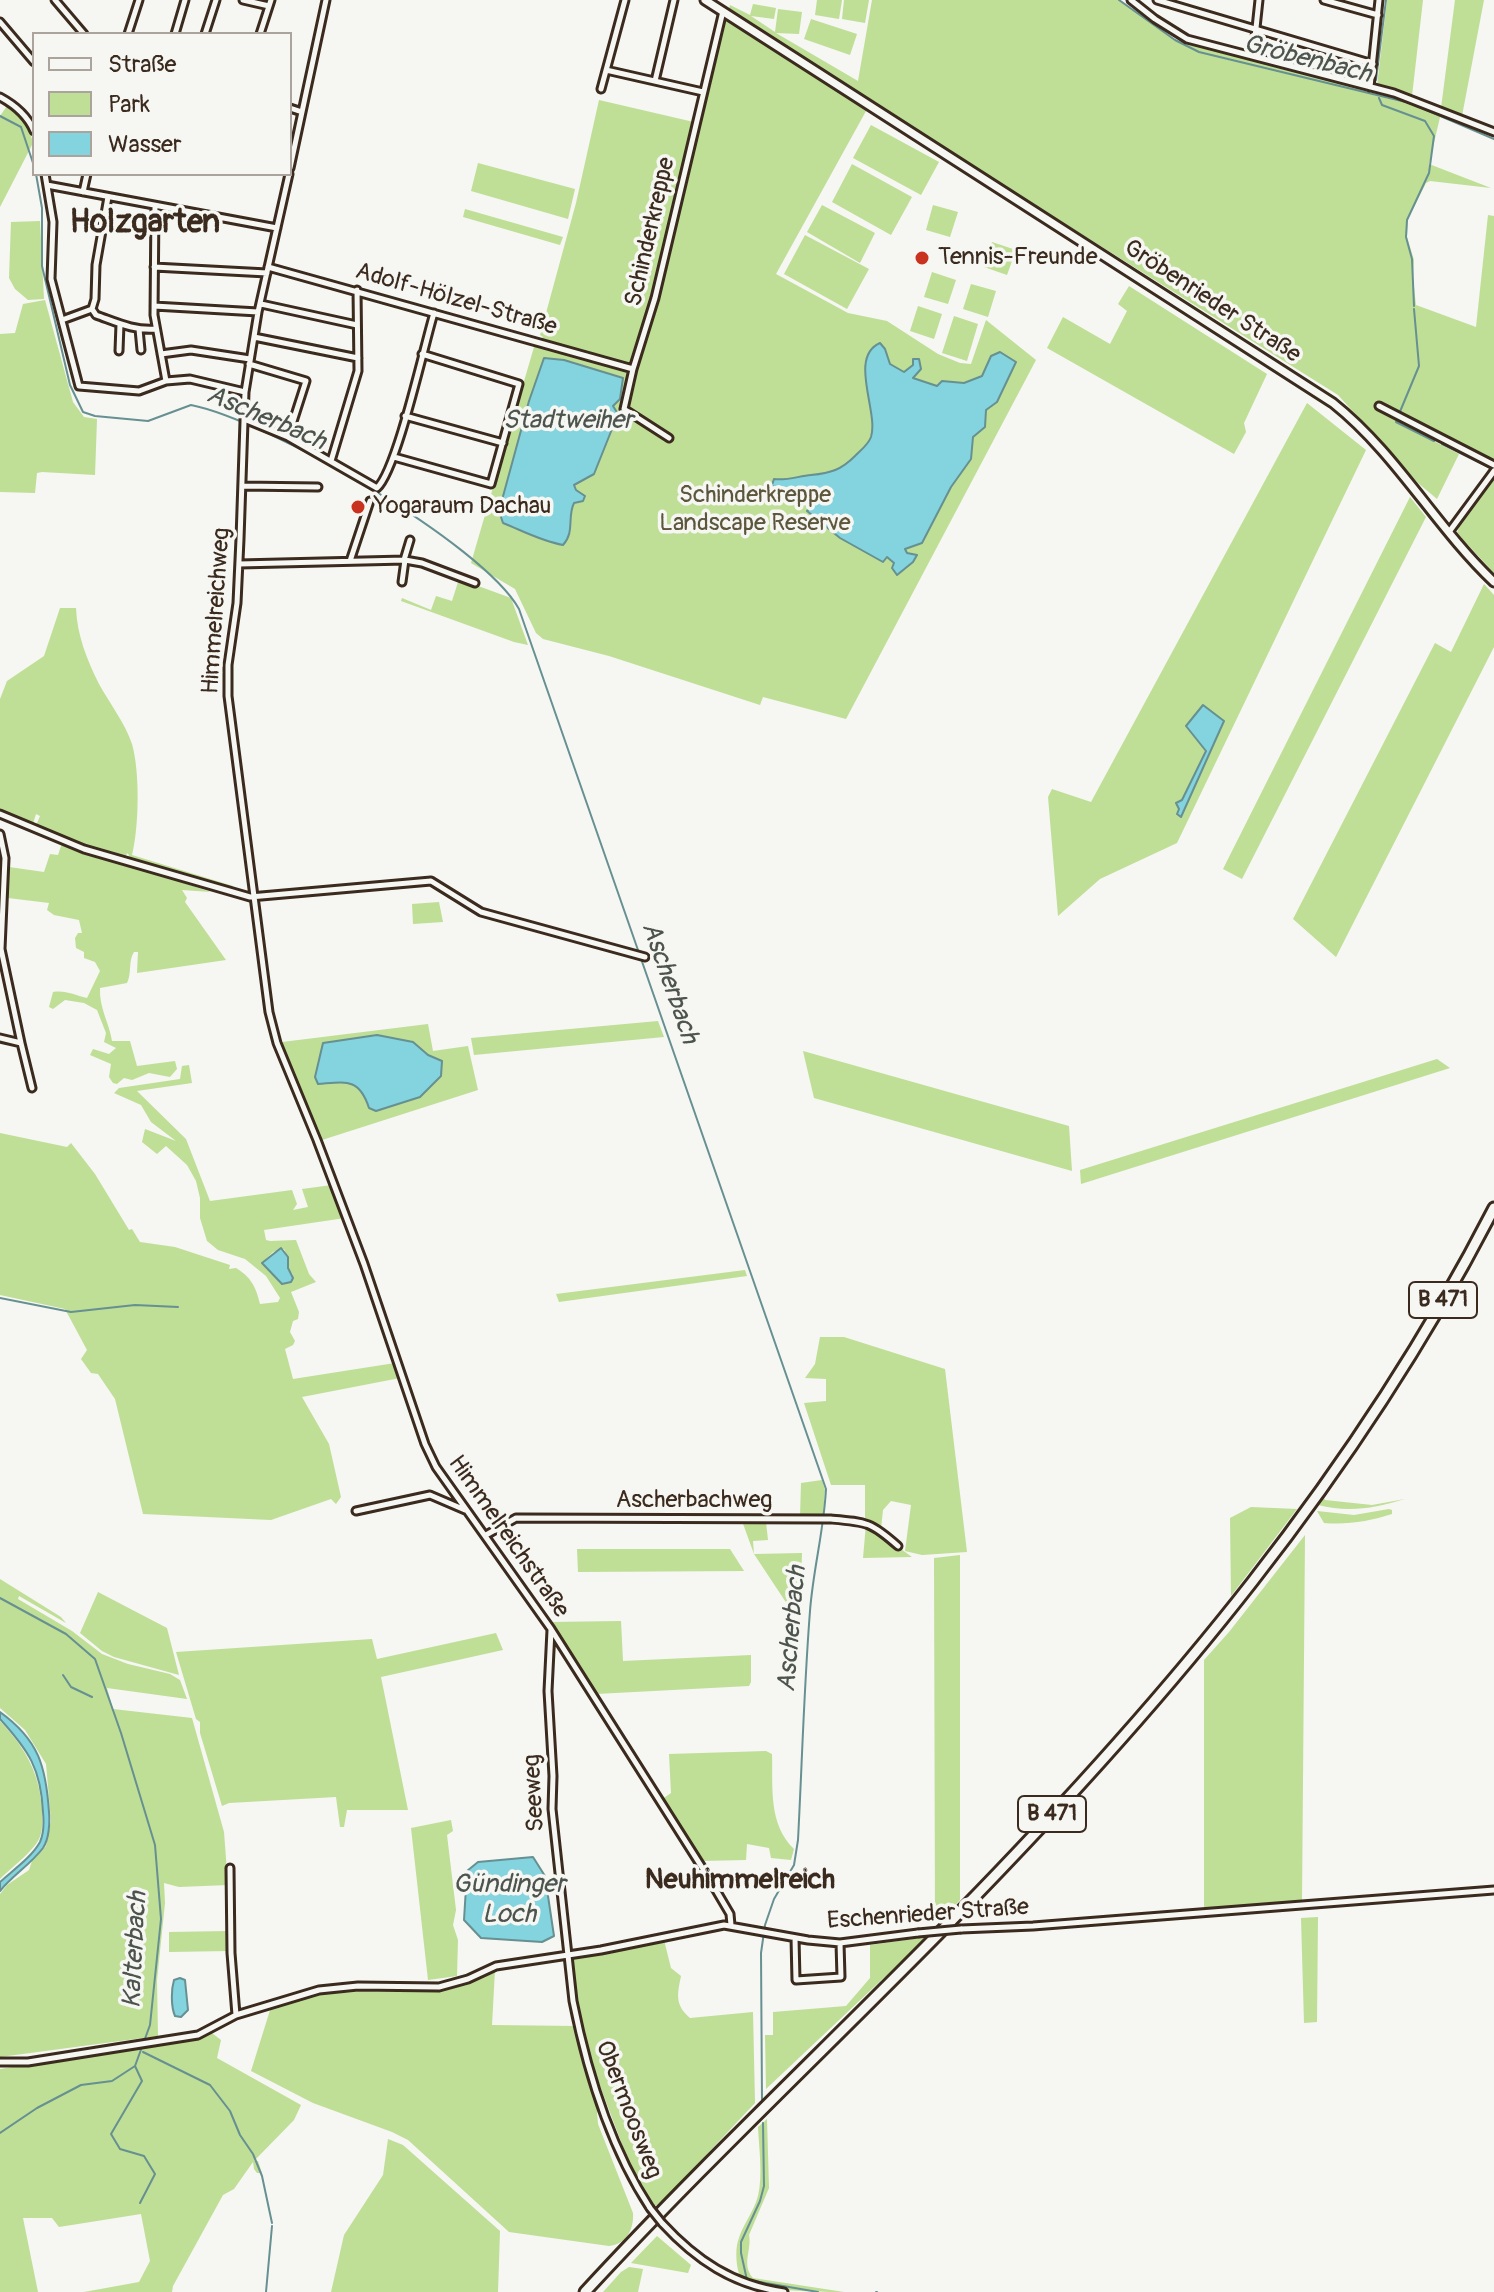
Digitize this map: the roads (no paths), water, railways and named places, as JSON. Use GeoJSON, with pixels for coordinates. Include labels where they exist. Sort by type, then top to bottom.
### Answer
{"type":"FeatureCollection","features":[{"type":"Feature","properties":{"kind":"highway","name":"B 471"},"geometry":{"type":"LineString","coordinates":[[585,2292],[968,1904],[1134,1726],[1208,1639],[1255,1582],[1358,1438],[1435,1314],[1494,1208]]}},
{"type":"Feature","properties":{"kind":"street"},"geometry":{"type":"LineString","coordinates":[[55,0],[82,32]]}},
{"type":"Feature","properties":{"kind":"street"},"geometry":{"type":"LineString","coordinates":[[129,32],[139,0]]}},
{"type":"Feature","properties":{"kind":"street"},"geometry":{"type":"LineString","coordinates":[[176,32],[185,0]]}},
{"type":"Feature","properties":{"kind":"street"},"geometry":{"type":"LineString","coordinates":[[206,32],[216,0]]}},
{"type":"Feature","properties":{"kind":"street"},"geometry":{"type":"LineString","coordinates":[[243,0],[270,3],[261,32]]}},
{"type":"Feature","properties":{"kind":"street","name":"Himmelreichweg"},"geometry":{"type":"LineString","coordinates":[[292,157],[326,0]]}},
{"type":"Feature","properties":{"kind":"street"},"geometry":{"type":"LineString","coordinates":[[601,89],[625,0]]}},
{"type":"Feature","properties":{"kind":"street"},"geometry":{"type":"LineString","coordinates":[[655,81],[674,0]]}},
{"type":"Feature","properties":{"kind":"street","name":"Gröbenrieder Straße"},"geometry":{"type":"LineString","coordinates":[[705,0],[1333,403],[1385,451],[1449,532],[1494,582]]}},
{"type":"Feature","properties":{"kind":"street"},"geometry":{"type":"LineString","coordinates":[[1131,0],[1187,39],[1418,100],[1494,132]]}},
{"type":"Feature","properties":{"kind":"street"},"geometry":{"type":"LineString","coordinates":[[1157,0],[1373,64]]}},
{"type":"Feature","properties":{"kind":"street"},"geometry":{"type":"LineString","coordinates":[[1253,56],[1259,0]]}},
{"type":"Feature","properties":{"kind":"street"},"geometry":{"type":"LineString","coordinates":[[1324,0],[1378,15]]}},
{"type":"Feature","properties":{"kind":"street"},"geometry":{"type":"LineString","coordinates":[[1370,87],[1379,0]]}},
{"type":"Feature","properties":{"kind":"street","name":"Schinderkreppe"},"geometry":{"type":"LineString","coordinates":[[669,438],[624,409],[655,298],[723,11]]}},
{"type":"Feature","properties":{"kind":"street"},"geometry":{"type":"LineString","coordinates":[[0,22],[32,60]]}},
{"type":"Feature","properties":{"kind":"street"},"geometry":{"type":"LineString","coordinates":[[606,70],[703,92]]}},
{"type":"Feature","properties":{"kind":"street"},"geometry":{"type":"LineString","coordinates":[[0,97],[13,104],[29,119],[32,126]]}},
{"type":"Feature","properties":{"kind":"street"},"geometry":{"type":"LineString","coordinates":[[292,109],[302,112]]}},
{"type":"Feature","properties":{"kind":"street"},"geometry":{"type":"LineString","coordinates":[[45,176],[53,222],[51,279],[79,386],[139,391],[166,381],[201,380],[245,392]]}},
{"type":"Feature","properties":{"kind":"street"},"geometry":{"type":"LineString","coordinates":[[83,192],[87,176]]}},
{"type":"Feature","properties":{"kind":"street","name":"Himmelreichweg"},"geometry":{"type":"LineString","coordinates":[[288,176],[258,312],[245,392],[237,603],[228,665],[228,696],[269,1012],[277,1043],[317,1140]]}},
{"type":"Feature","properties":{"kind":"street"},"geometry":{"type":"LineString","coordinates":[[47,185],[277,228]]}},
{"type":"Feature","properties":{"kind":"street"},"geometry":{"type":"LineString","coordinates":[[92,309],[108,197]]}},
{"type":"Feature","properties":{"kind":"street"},"geometry":{"type":"LineString","coordinates":[[155,206],[154,306],[166,381]]}},
{"type":"Feature","properties":{"kind":"street","name":"Adolf-Hölzel-Straße"},"geometry":{"type":"LineString","coordinates":[[154,267],[268,270],[357,290],[633,369]]}},
{"type":"Feature","properties":{"kind":"street"},"geometry":{"type":"LineString","coordinates":[[331,461],[358,371],[357,290]]}},
{"type":"Feature","properties":{"kind":"street"},"geometry":{"type":"LineString","coordinates":[[260,303],[357,325]]}},
{"type":"Feature","properties":{"kind":"street"},"geometry":{"type":"LineString","coordinates":[[154,306],[258,312]]}},
{"type":"Feature","properties":{"kind":"street"},"geometry":{"type":"LineString","coordinates":[[62,320],[92,309]]}},
{"type":"Feature","properties":{"kind":"street"},"geometry":{"type":"LineString","coordinates":[[92,309],[96,315],[120,324],[156,329]]}},
{"type":"Feature","properties":{"kind":"street"},"geometry":{"type":"LineString","coordinates":[[244,423],[288,437],[377,488],[385,481],[394,457],[434,313]]}},
{"type":"Feature","properties":{"kind":"street"},"geometry":{"type":"LineString","coordinates":[[119,351],[120,324]]}},
{"type":"Feature","properties":{"kind":"street"},"geometry":{"type":"LineString","coordinates":[[139,329],[141,350]]}},
{"type":"Feature","properties":{"kind":"street"},"geometry":{"type":"LineString","coordinates":[[254,337],[358,358]]}},
{"type":"Feature","properties":{"kind":"street"},"geometry":{"type":"LineString","coordinates":[[161,354],[191,350],[250,361],[306,381],[288,437]]}},
{"type":"Feature","properties":{"kind":"street"},"geometry":{"type":"LineString","coordinates":[[394,457],[491,484],[503,443],[519,384],[422,354]]}},
{"type":"Feature","properties":{"kind":"street"},"geometry":{"type":"LineString","coordinates":[[1379,406],[1494,465]]}},
{"type":"Feature","properties":{"kind":"street"},"geometry":{"type":"LineString","coordinates":[[405,416],[503,443]]}},
{"type":"Feature","properties":{"kind":"street"},"geometry":{"type":"LineString","coordinates":[[1449,532],[1494,471]]}},
{"type":"Feature","properties":{"kind":"street"},"geometry":{"type":"LineString","coordinates":[[242,486],[318,487]]}},
{"type":"Feature","properties":{"kind":"street"},"geometry":{"type":"LineString","coordinates":[[350,561],[370,501]]}},
{"type":"Feature","properties":{"kind":"street"},"geometry":{"type":"LineString","coordinates":[[402,582],[410,540]]}},
{"type":"Feature","properties":{"kind":"street"},"geometry":{"type":"LineString","coordinates":[[239,564],[405,560],[422,563],[475,583]]}},
{"type":"Feature","properties":{"kind":"street"},"geometry":{"type":"LineString","coordinates":[[0,814],[84,849],[214,888],[253,896],[431,881],[481,912],[642,957]]}},
{"type":"Feature","properties":{"kind":"street"},"geometry":{"type":"LineString","coordinates":[[0,834],[5,852],[1,949],[32,1088]]}},
{"type":"Feature","properties":{"kind":"street"},"geometry":{"type":"LineString","coordinates":[[0,1038],[21,1043]]}},
{"type":"Feature","properties":{"kind":"street","name":"Himmelreichstraße"},"geometry":{"type":"LineString","coordinates":[[317,1140],[425,1444],[436,1467],[551,1629],[710,1880],[730,1914],[731,1925]]}},
{"type":"Feature","properties":{"kind":"street"},"geometry":{"type":"LineString","coordinates":[[356,1511],[430,1495],[466,1510]]}},
{"type":"Feature","properties":{"kind":"street","name":"Ascherbachweg"},"geometry":{"type":"LineString","coordinates":[[486,1535],[516,1518],[824,1519],[866,1522],[877,1527],[898,1546]]}},
{"type":"Feature","properties":{"kind":"street","name":"Seeweg"},"geometry":{"type":"LineString","coordinates":[[551,1629],[548,1691],[552,1809],[567,1955]]}},
{"type":"Feature","properties":{"kind":"street"},"geometry":{"type":"LineString","coordinates":[[230,1868],[231,1953],[236,2015]]}},
{"type":"Feature","properties":{"kind":"street","name":"Eschenrieder Straße"},"geometry":{"type":"LineString","coordinates":[[0,2062],[28,2062],[198,2035],[236,2015],[319,1990],[358,1986],[439,1987],[468,1979],[496,1966],[731,1925],[840,1943],[961,1929],[1494,1890]]}},
{"type":"Feature","properties":{"kind":"street"},"geometry":{"type":"LineString","coordinates":[[795,1938],[796,1980],[841,1977],[840,1943]]}},
{"type":"Feature","properties":{"kind":"street","name":"Obermoosweg"},"geometry":{"type":"LineString","coordinates":[[567,1955],[578,2027],[593,2078],[631,2177],[650,2208],[700,2259],[726,2276],[753,2286],[784,2292]]}},
{"type":"Feature","properties":{"kind":"water"},"geometry":{"type":"Polygon","coordinates":[[[880,343],[890,364],[904,372],[913,365],[913,359],[919,359],[921,369],[913,378],[937,386],[942,381],[964,383],[982,376],[991,356],[1000,352],[1016,362],[997,402],[986,410],[985,427],[973,437],[971,459],[951,487],[922,543],[905,549],[907,553],[917,555],[897,575],[892,568],[894,563],[887,557],[883,562],[840,538],[807,511],[815,502],[809,496],[799,504],[776,491],[772,485],[774,479],[835,470],[850,461],[868,442],[872,426],[866,360],[871,350],[880,343]]]}},
{"type":"Feature","properties":{"kind":"water","name":"Stadtweiher"},"geometry":{"type":"Polygon","coordinates":[[[544,358],[564,360],[623,378],[620,399],[613,406],[618,414],[594,474],[574,485],[585,496],[583,501],[574,503],[569,535],[563,545],[503,523],[499,511],[544,358]]]}},
{"type":"Feature","properties":{"kind":"water"},"geometry":{"type":"Polygon","coordinates":[[[1203,705],[1224,721],[1181,817],[1177,814],[1179,809],[1176,803],[1182,800],[1206,751],[1186,726],[1203,705]]]}},
{"type":"Feature","properties":{"kind":"water"},"geometry":{"type":"Polygon","coordinates":[[[377,1035],[413,1042],[428,1055],[442,1061],[441,1076],[420,1097],[376,1111],[369,1108],[356,1086],[318,1084],[315,1077],[323,1043],[377,1035]]]}},
{"type":"Feature","properties":{"kind":"water"},"geometry":{"type":"Polygon","coordinates":[[[281,1248],[288,1257],[288,1268],[293,1278],[291,1282],[282,1284],[262,1263],[281,1248]]]}},
{"type":"Feature","properties":{"kind":"water"},"geometry":{"type":"Polygon","coordinates":[[[0,1712],[24,1733],[38,1756],[46,1781],[49,1821],[43,1848],[0,1891],[0,1882],[36,1848],[44,1824],[40,1784],[32,1761],[0,1719],[0,1712]]]}},
{"type":"Feature","properties":{"kind":"water","name":"Gündinger Loch"},"geometry":{"type":"Polygon","coordinates":[[[533,1857],[545,1876],[554,1936],[542,1942],[481,1938],[464,1920],[467,1871],[478,1862],[533,1857]]]}},
{"type":"Feature","properties":{"kind":"water"},"geometry":{"type":"Polygon","coordinates":[[[174,1980],[185,1980],[188,2010],[181,2017],[175,2016],[172,1998],[174,1980]]]}},
{"type":"Feature","properties":{"kind":"waterway","name":"Gröbenbach"},"geometry":{"type":"LineString","coordinates":[[1119,0],[1175,40],[1199,52],[1410,103],[1494,139]]}},
{"type":"Feature","properties":{"kind":"waterway"},"geometry":{"type":"LineString","coordinates":[[1376,80],[1386,0]]}},
{"type":"Feature","properties":{"kind":"waterway"},"geometry":{"type":"LineString","coordinates":[[1379,98],[1382,105],[1425,121],[1434,136],[1429,173],[1407,220],[1414,306]]}},
{"type":"Feature","properties":{"kind":"waterway","name":"Ascherbach"},"geometry":{"type":"LineString","coordinates":[[0,116],[21,127],[32,160]]}},
{"type":"Feature","properties":{"kind":"waterway","name":"Ascherbach"},"geometry":{"type":"LineString","coordinates":[[36,176],[42,208],[42,266],[70,385],[83,412],[148,421],[191,405],[225,415],[269,434],[370,488],[419,519],[463,551],[497,582],[519,609],[826,1489],[810,1611],[798,1840],[794,1865],[774,1899],[765,1925],[761,1953],[762,2101]]}},
{"type":"Feature","properties":{"kind":"waterway"},"geometry":{"type":"LineString","coordinates":[[1399,414],[1419,366],[1414,309]]}},
{"type":"Feature","properties":{"kind":"waterway"},"geometry":{"type":"LineString","coordinates":[[1397,419],[1396,422],[1434,441]]}},
{"type":"Feature","properties":{"kind":"waterway"},"geometry":{"type":"LineString","coordinates":[[1442,444],[1491,468]]}},
{"type":"Feature","properties":{"kind":"waterway"},"geometry":{"type":"LineString","coordinates":[[0,1298],[71,1312],[135,1305],[178,1307]]}},
{"type":"Feature","properties":{"kind":"waterway","name":"Kalterbach"},"geometry":{"type":"LineString","coordinates":[[0,1598],[66,1634],[95,1659],[155,1845],[161,1919],[150,2025],[135,2066],[112,2081],[81,2085],[37,2108],[0,2133]]}},
{"type":"Feature","properties":{"kind":"waterway"},"geometry":{"type":"LineString","coordinates":[[63,1675],[71,1687],[92,1697]]}},
{"type":"Feature","properties":{"kind":"waterway"},"geometry":{"type":"LineString","coordinates":[[143,2052],[210,2085],[230,2111],[262,2176],[272,2223]]}},
{"type":"Feature","properties":{"kind":"waterway"},"geometry":{"type":"LineString","coordinates":[[135,2066],[142,2081],[111,2134],[120,2149],[144,2156],[155,2174],[140,2203]]}},
{"type":"Feature","properties":{"kind":"waterway","name":"Ascherbach"},"geometry":{"type":"LineString","coordinates":[[747,2280],[741,2242],[764,2186],[763,2123]]}},
{"type":"Feature","properties":{"kind":"waterway"},"geometry":{"type":"LineString","coordinates":[[266,2292],[272,2226]]}},
{"type":"Feature","properties":{"kind":"waterway"},"geometry":{"type":"LineString","coordinates":[[748,2280],[818,2292]]}},
{"type":"Feature","properties":{"kind":"place","name":"Tennis-Freunde"},"geometry":{"type":"Point","coordinates":[922,258]}},
{"type":"Feature","properties":{"kind":"place","name":"Yogaraum Dachau"},"geometry":{"type":"Point","coordinates":[358,507]}},
{"type":"Feature","properties":{"kind":"district","name":"Holzgarten"},"geometry":{"type":"Point","coordinates":[145,224]}},
{"type":"Feature","properties":{"kind":"district","name":"Neuhimmelreich"},"geometry":{"type":"Point","coordinates":[740,1881]}},
{"type":"Feature","properties":{"kind":"park label","name":"Schinderkreppe Landscape Reserve"},"geometry":{"type":"Point","coordinates":[755,510]}}]}
